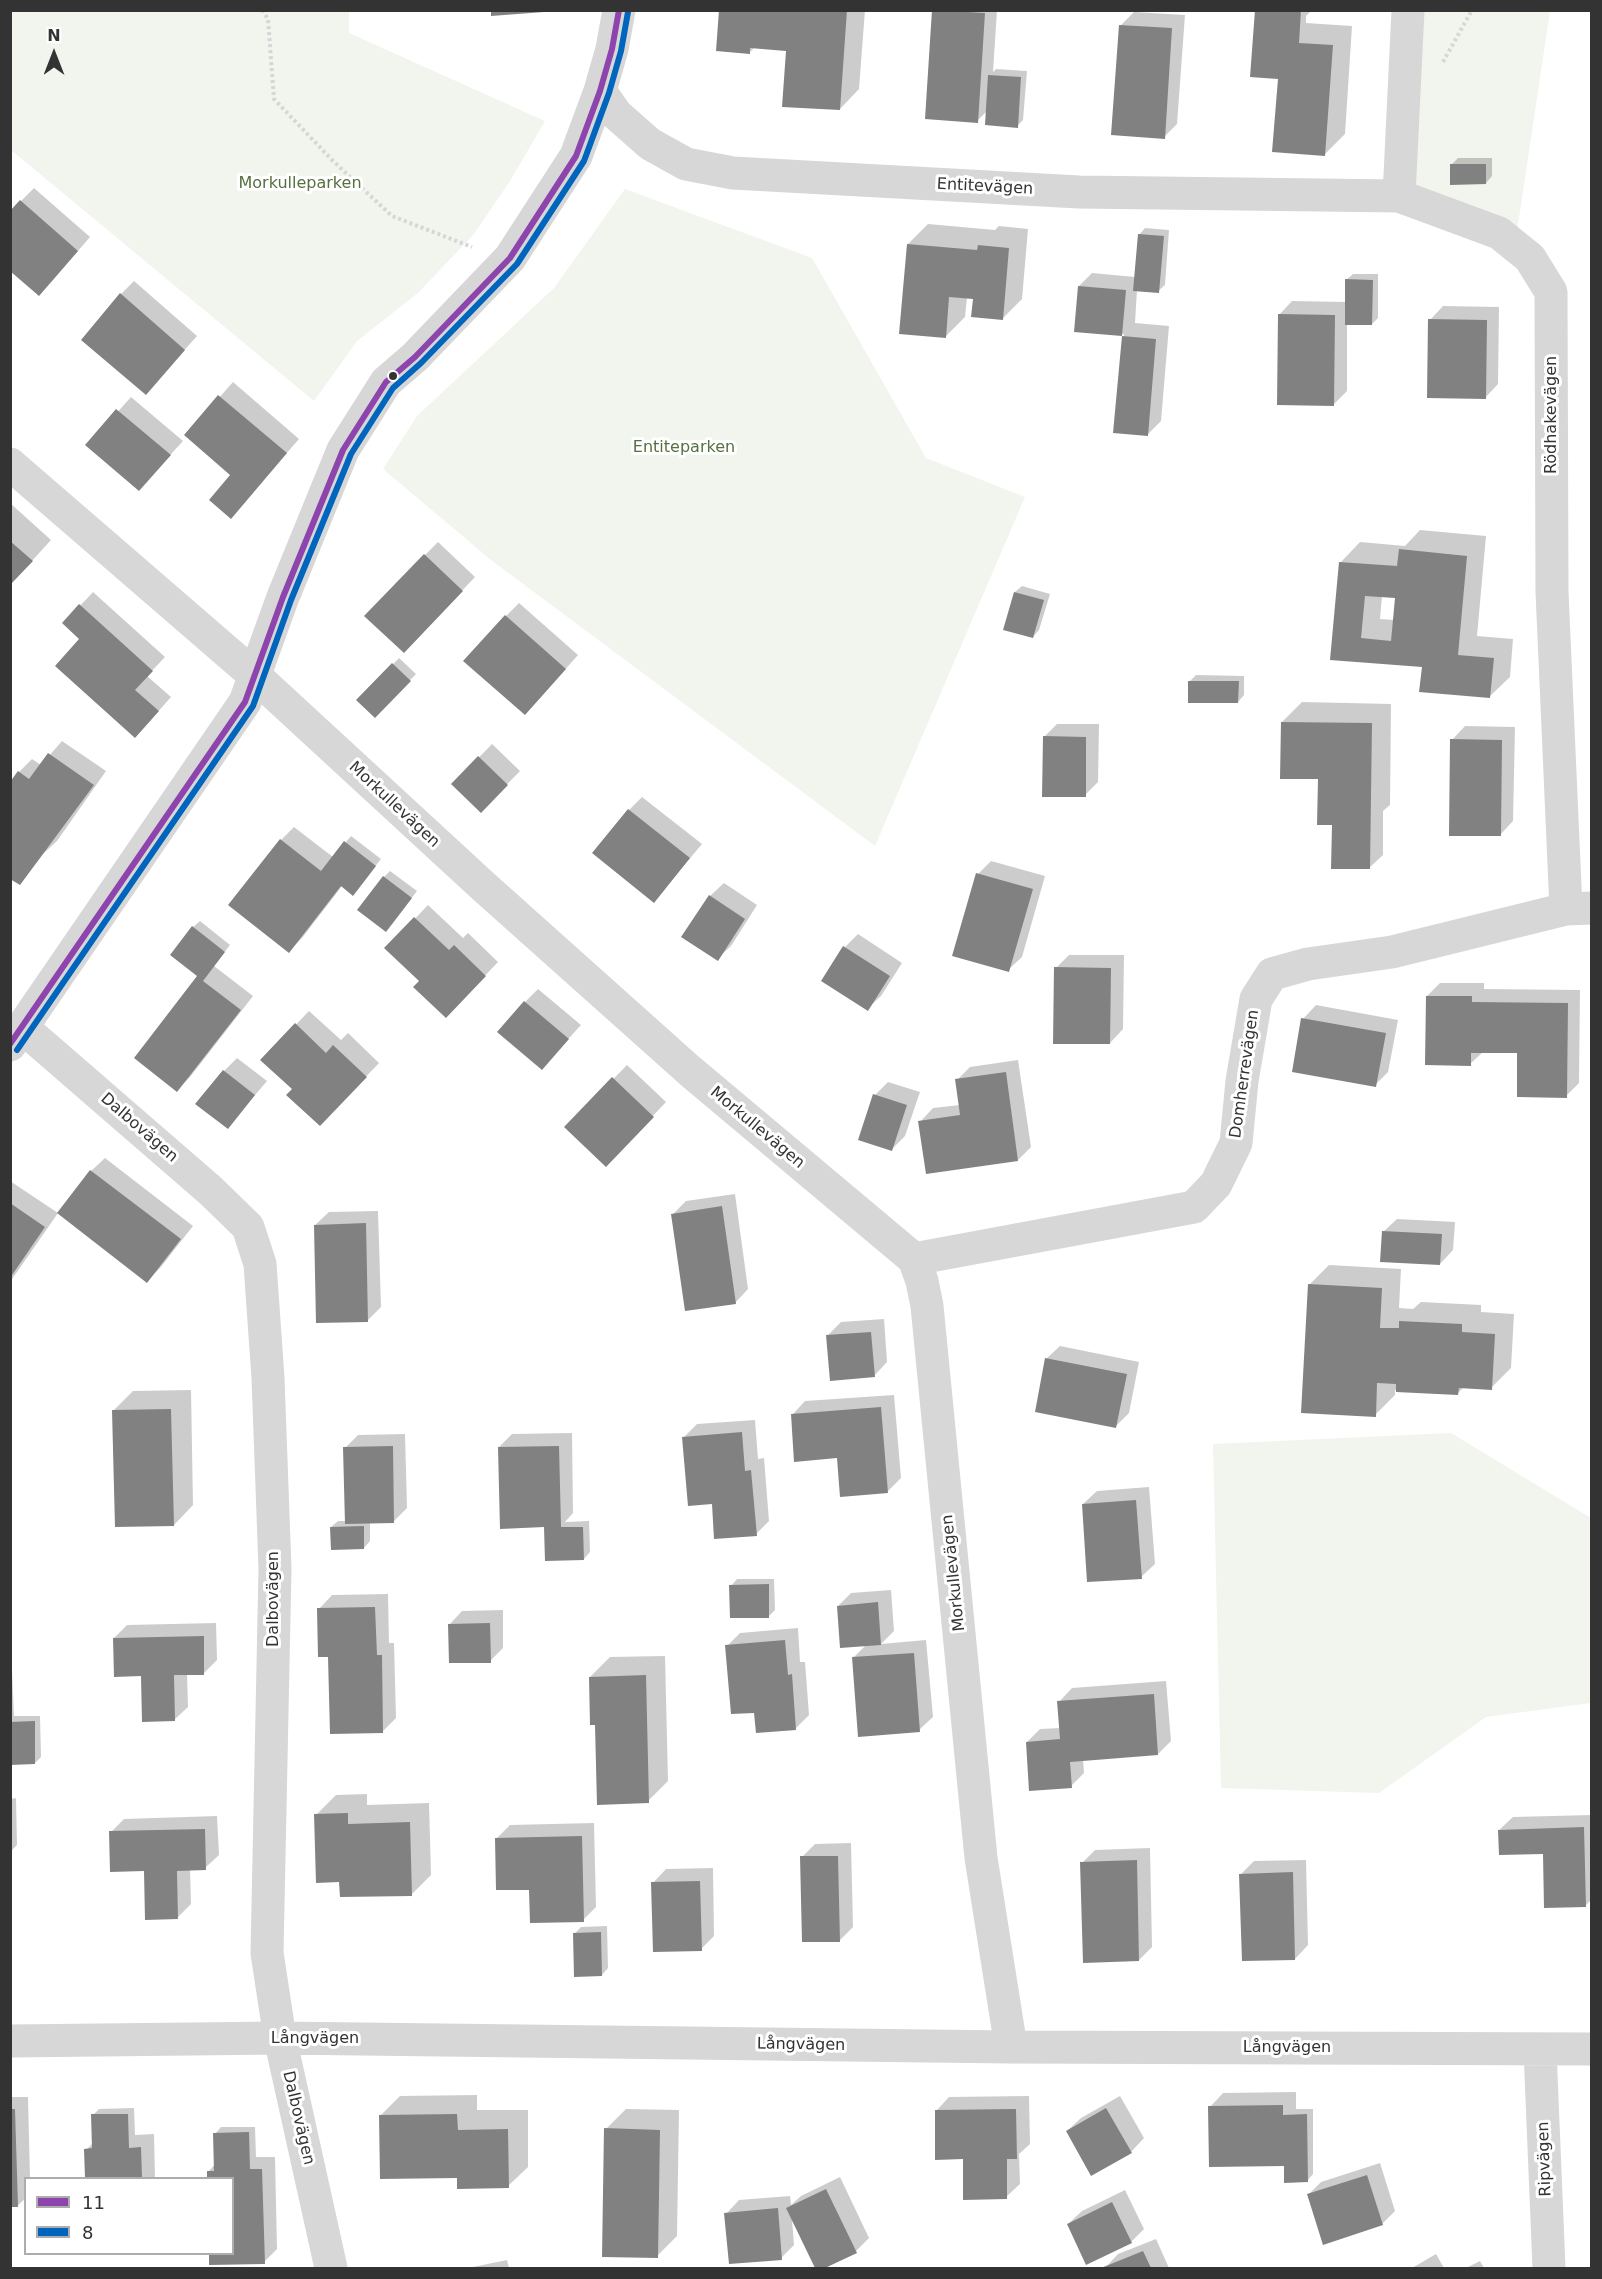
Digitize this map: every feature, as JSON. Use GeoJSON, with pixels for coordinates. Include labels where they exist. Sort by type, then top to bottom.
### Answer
{"type":"FeatureCollection","features":[{"type":"Feature","properties":{"kind":"street"},"geometry":{"type":"LineString","coordinates":[[17,1036],[245,702],[343,450],[386,382],[415,357],[510,258],[576,156],[600,91],[612,49],[619,10]]}},
{"type":"Feature","properties":{"kind":"street"},"geometry":{"type":"LineString","coordinates":[[1400,196],[1408,10]]}},
{"type":"Feature","properties":{"kind":"street","name":"Entitevägen"},"geometry":{"type":"LineString","coordinates":[[600,91],[616,114],[650,144],[686,164],[733,173],[1080,192],[1400,196]]}},
{"type":"Feature","properties":{"kind":"street","name":"Rödhakevägen"},"geometry":{"type":"LineString","coordinates":[[1400,196],[1499,233],[1530,258],[1551,292],[1552,592],[1579,909]]}},
{"type":"Feature","properties":{"kind":"street","name":"Morkullevägen"},"geometry":{"type":"LineString","coordinates":[[10,464],[254,675],[491,894],[690,1071],[914,1259],[922,1281],[927,1306],[981,1858],[1011,2047]]}},
{"type":"Feature","properties":{"kind":"street","name":"Domherrevägen"},"geometry":{"type":"LineString","coordinates":[[914,1259],[1194,1207],[1216,1184],[1236,1143],[1242,1081],[1256,999],[1272,974],[1308,964],[1392,952],[1579,909]]}},
{"type":"Feature","properties":{"kind":"street","name":"Dalbovägen"},"geometry":{"type":"LineString","coordinates":[[17,1036],[211,1191],[248,1227],[260,1264],[268,1378],[275,1569],[267,1953],[280,2038],[331,2268]]}},
{"type":"Feature","properties":{"kind":"street","name":"Långvägen"},"geometry":{"type":"LineString","coordinates":[[10,2041],[280,2038],[1011,2047],[1592,2049]]}},
{"type":"Feature","properties":{"kind":"street","name":"Ripvägen"},"geometry":{"type":"LineString","coordinates":[[1540,2050],[1549,2268]]}},
{"type":"Feature","properties":{"kind":"path"},"geometry":{"type":"LineString","coordinates":[[262,10],[268,20],[274,99],[333,161],[392,216],[482,250],[510,258]]}},
{"type":"Feature","properties":{"kind":"green space","name":"Morkulleparken"},"geometry":{"type":"Polygon","coordinates":[[[10,11],[349,11],[349,33],[545,121],[510,181],[474,234],[418,293],[357,341],[314,401],[11,150],[10,11]]]}},
{"type":"Feature","properties":{"kind":"green space"},"geometry":{"type":"Polygon","coordinates":[[[1408,11],[1550,11],[1515,245],[1399,196],[1408,11]]]}},
{"type":"Feature","properties":{"kind":"green space","name":"Entiteparken"},"geometry":{"type":"Polygon","coordinates":[[[625,189],[812,258],[926,458],[1025,497],[875,846],[491,560],[383,469],[417,416],[554,288],[625,189]]]}},
{"type":"Feature","properties":{"kind":"green space"},"geometry":{"type":"Polygon","coordinates":[[[1451,1433],[1591,1518],[1591,1703],[1486,1717],[1379,1793],[1221,1788],[1213,1444],[1451,1433]]]}},
{"type":"Feature","properties":{"kind":"building"},"geometry":{"type":"Polygon","coordinates":[[[491,10],[544,10],[544,12],[491,16],[491,10]]]}},
{"type":"Feature","properties":{"kind":"building"},"geometry":{"type":"Polygon","coordinates":[[[719,10],[847,10],[840,110],[782,107],[786,51],[750,48],[750,54],[716,51],[719,10]]]}},
{"type":"Feature","properties":{"kind":"building"},"geometry":{"type":"Polygon","coordinates":[[[932,10],[985,13],[978,123],[925,119],[932,10]]]}},
{"type":"Feature","properties":{"kind":"building"},"geometry":{"type":"Polygon","coordinates":[[[1255,10],[1301,10],[1299,43],[1333,45],[1325,156],[1272,152],[1278,79],[1250,77],[1255,10]]]}},
{"type":"Feature","properties":{"kind":"building"},"geometry":{"type":"Polygon","coordinates":[[[1119,25],[1172,28],[1165,139],[1111,135],[1119,25]]]}},
{"type":"Feature","properties":{"kind":"building"},"geometry":{"type":"Polygon","coordinates":[[[988,75],[1021,77],[1018,128],[985,125],[988,75]]]}},
{"type":"Feature","properties":{"kind":"building"},"geometry":{"type":"Polygon","coordinates":[[[1450,164],[1486,164],[1486,184],[1450,185],[1450,164]]]}},
{"type":"Feature","properties":{"kind":"building"},"geometry":{"type":"Polygon","coordinates":[[[20,200],[78,251],[39,296],[10,271],[10,211],[20,200]]]}},
{"type":"Feature","properties":{"kind":"building"},"geometry":{"type":"Polygon","coordinates":[[[1138,234],[1164,236],[1159,293],[1133,291],[1138,234]]]}},
{"type":"Feature","properties":{"kind":"building"},"geometry":{"type":"Polygon","coordinates":[[[907,244],[977,250],[978,245],[1009,248],[1003,320],[971,317],[973,299],[949,297],[946,338],[899,334],[907,244]]]}},
{"type":"Feature","properties":{"kind":"building"},"geometry":{"type":"Polygon","coordinates":[[[1345,279],[1373,280],[1372,325],[1345,325],[1345,279]]]}},
{"type":"Feature","properties":{"kind":"building"},"geometry":{"type":"Polygon","coordinates":[[[1078,286],[1126,290],[1122,336],[1074,332],[1078,286]]]}},
{"type":"Feature","properties":{"kind":"building"},"geometry":{"type":"Polygon","coordinates":[[[120,293],[185,350],[146,395],[81,340],[120,293]]]}},
{"type":"Feature","properties":{"kind":"building"},"geometry":{"type":"Polygon","coordinates":[[[1278,314],[1335,315],[1334,406],[1277,405],[1278,314]]]}},
{"type":"Feature","properties":{"kind":"building"},"geometry":{"type":"Polygon","coordinates":[[[1428,319],[1487,320],[1486,399],[1427,398],[1428,319]]]}},
{"type":"Feature","properties":{"kind":"building"},"geometry":{"type":"Polygon","coordinates":[[[1122,336],[1156,339],[1148,436],[1113,433],[1122,336]]]}},
{"type":"Feature","properties":{"kind":"building"},"geometry":{"type":"Polygon","coordinates":[[[218,395],[287,453],[231,519],[209,500],[230,475],[184,435],[218,395]]]}},
{"type":"Feature","properties":{"kind":"building"},"geometry":{"type":"Polygon","coordinates":[[[116,409],[171,455],[139,491],[85,445],[116,409]]]}},
{"type":"Feature","properties":{"kind":"building"},"geometry":{"type":"Polygon","coordinates":[[[10,541],[33,561],[10,585],[10,541]]]}},
{"type":"Feature","properties":{"kind":"building"},"geometry":{"type":"Polygon","coordinates":[[[1399,549],[1467,556],[1458,655],[1494,658],[1490,698],[1419,692],[1422,667],[1330,660],[1339,562],[1397,566],[1399,549]],[[1365,596],[1361,638],[1391,641],[1395,598],[1365,596]]]}},
{"type":"Feature","properties":{"kind":"building"},"geometry":{"type":"Polygon","coordinates":[[[424,554],[463,591],[404,653],[364,616],[424,554]]]}},
{"type":"Feature","properties":{"kind":"building"},"geometry":{"type":"Polygon","coordinates":[[[1014,592],[1044,600],[1033,638],[1003,630],[1014,592]]]}},
{"type":"Feature","properties":{"kind":"building"},"geometry":{"type":"Polygon","coordinates":[[[79,604],[153,671],[135,690],[159,711],[135,738],[55,666],[79,639],[62,623],[79,604]]]}},
{"type":"Feature","properties":{"kind":"building"},"geometry":{"type":"Polygon","coordinates":[[[505,615],[566,669],[525,715],[463,661],[505,615]]]}},
{"type":"Feature","properties":{"kind":"building"},"geometry":{"type":"Polygon","coordinates":[[[392,663],[411,681],[375,718],[356,700],[392,663]]]}},
{"type":"Feature","properties":{"kind":"building"},"geometry":{"type":"Polygon","coordinates":[[[1188,681],[1239,681],[1238,703],[1188,703],[1188,681]]]}},
{"type":"Feature","properties":{"kind":"building"},"geometry":{"type":"Polygon","coordinates":[[[1281,722],[1372,723],[1370,869],[1331,869],[1332,825],[1317,825],[1318,779],[1280,779],[1281,722]]]}},
{"type":"Feature","properties":{"kind":"building"},"geometry":{"type":"Polygon","coordinates":[[[1043,736],[1086,737],[1086,797],[1042,797],[1043,736]]]}},
{"type":"Feature","properties":{"kind":"building"},"geometry":{"type":"Polygon","coordinates":[[[1450,739],[1502,740],[1501,836],[1449,836],[1450,739]]]}},
{"type":"Feature","properties":{"kind":"building"},"geometry":{"type":"Polygon","coordinates":[[[48,753],[94,785],[20,885],[10,879],[10,782],[18,771],[29,779],[48,753]]]}},
{"type":"Feature","properties":{"kind":"building"},"geometry":{"type":"Polygon","coordinates":[[[478,756],[508,785],[481,813],[451,784],[478,756]]]}},
{"type":"Feature","properties":{"kind":"building"},"geometry":{"type":"Polygon","coordinates":[[[628,809],[690,858],[654,903],[592,853],[628,809]]]}},
{"type":"Feature","properties":{"kind":"building"},"geometry":{"type":"Polygon","coordinates":[[[280,839],[321,871],[344,841],[376,866],[353,896],[341,886],[289,953],[228,905],[280,839]]]}},
{"type":"Feature","properties":{"kind":"building"},"geometry":{"type":"Polygon","coordinates":[[[976,873],[1033,889],[1009,972],[952,956],[976,873]]]}},
{"type":"Feature","properties":{"kind":"building"},"geometry":{"type":"Polygon","coordinates":[[[383,876],[412,898],[386,932],[357,910],[383,876]]]}},
{"type":"Feature","properties":{"kind":"building"},"geometry":{"type":"Polygon","coordinates":[[[709,895],[745,919],[718,961],[681,937],[709,895]]]}},
{"type":"Feature","properties":{"kind":"building"},"geometry":{"type":"Polygon","coordinates":[[[414,917],[449,950],[454,945],[486,976],[446,1018],[413,987],[419,981],[384,948],[414,917]]]}},
{"type":"Feature","properties":{"kind":"building"},"geometry":{"type":"Polygon","coordinates":[[[192,926],[225,952],[203,981],[241,1010],[177,1092],[134,1058],[197,976],[170,955],[192,926]]]}},
{"type":"Feature","properties":{"kind":"building"},"geometry":{"type":"Polygon","coordinates":[[[843,946],[890,976],[868,1011],[821,981],[843,946]]]}},
{"type":"Feature","properties":{"kind":"building"},"geometry":{"type":"Polygon","coordinates":[[[1054,967],[1111,968],[1110,1044],[1053,1044],[1054,967]]]}},
{"type":"Feature","properties":{"kind":"building"},"geometry":{"type":"Polygon","coordinates":[[[1426,996],[1472,996],[1472,1002],[1568,1003],[1567,1098],[1517,1097],[1517,1053],[1471,1053],[1471,1066],[1425,1065],[1426,996]]]}},
{"type":"Feature","properties":{"kind":"building"},"geometry":{"type":"Polygon","coordinates":[[[524,1001],[569,1039],[542,1070],[497,1032],[524,1001]]]}},
{"type":"Feature","properties":{"kind":"building"},"geometry":{"type":"Polygon","coordinates":[[[1301,1018],[1386,1033],[1376,1087],[1292,1072],[1301,1018]]]}},
{"type":"Feature","properties":{"kind":"building"},"geometry":{"type":"Polygon","coordinates":[[[295,1023],[326,1053],[333,1045],[367,1077],[320,1126],[286,1095],[292,1089],[260,1060],[295,1023]]]}},
{"type":"Feature","properties":{"kind":"building"},"geometry":{"type":"Polygon","coordinates":[[[223,1070],[255,1095],[228,1129],[195,1104],[223,1070]]]}},
{"type":"Feature","properties":{"kind":"building"},"geometry":{"type":"Polygon","coordinates":[[[1006,1072],[1018,1161],[926,1174],[918,1121],[960,1115],[955,1079],[1006,1072]]]}},
{"type":"Feature","properties":{"kind":"building"},"geometry":{"type":"Polygon","coordinates":[[[612,1077],[654,1117],[606,1167],[564,1127],[612,1077]]]}},
{"type":"Feature","properties":{"kind":"building"},"geometry":{"type":"Polygon","coordinates":[[[873,1094],[907,1105],[892,1151],[858,1140],[873,1094]]]}},
{"type":"Feature","properties":{"kind":"building"},"geometry":{"type":"Polygon","coordinates":[[[90,1170],[181,1239],[147,1283],[57,1213],[90,1170]]]}},
{"type":"Feature","properties":{"kind":"building"},"geometry":{"type":"Polygon","coordinates":[[[10,1203],[45,1227],[10,1278],[10,1203]]]}},
{"type":"Feature","properties":{"kind":"building"},"geometry":{"type":"Polygon","coordinates":[[[722,1206],[736,1304],[685,1311],[671,1214],[722,1206]]]}},
{"type":"Feature","properties":{"kind":"building"},"geometry":{"type":"Polygon","coordinates":[[[366,1223],[368,1322],[316,1323],[314,1225],[366,1223]]]}},
{"type":"Feature","properties":{"kind":"building"},"geometry":{"type":"Polygon","coordinates":[[[1382,1231],[1442,1234],[1440,1265],[1380,1262],[1382,1231]]]}},
{"type":"Feature","properties":{"kind":"building"},"geometry":{"type":"Polygon","coordinates":[[[1308,1284],[1382,1288],[1380,1328],[1399,1328],[1399,1321],[1462,1324],[1462,1332],[1495,1334],[1492,1390],[1459,1388],[1458,1395],[1396,1392],[1396,1384],[1377,1383],[1376,1417],[1301,1413],[1308,1284]]]}},
{"type":"Feature","properties":{"kind":"building"},"geometry":{"type":"Polygon","coordinates":[[[871,1332],[875,1377],[830,1381],[826,1335],[871,1332]]]}},
{"type":"Feature","properties":{"kind":"building"},"geometry":{"type":"Polygon","coordinates":[[[1045,1358],[1127,1374],[1116,1428],[1035,1412],[1045,1358]]]}},
{"type":"Feature","properties":{"kind":"building"},"geometry":{"type":"Polygon","coordinates":[[[881,1407],[888,1493],[840,1497],[837,1458],[794,1462],[791,1414],[881,1407]]]}},
{"type":"Feature","properties":{"kind":"building"},"geometry":{"type":"Polygon","coordinates":[[[171,1409],[174,1526],[115,1527],[112,1410],[171,1409]]]}},
{"type":"Feature","properties":{"kind":"building"},"geometry":{"type":"Polygon","coordinates":[[[742,1432],[745,1471],[751,1470],[757,1536],[714,1539],[712,1504],[688,1506],[682,1437],[742,1432]]]}},
{"type":"Feature","properties":{"kind":"building"},"geometry":{"type":"Polygon","coordinates":[[[393,1446],[394,1523],[345,1524],[343,1447],[393,1446]]]}},
{"type":"Feature","properties":{"kind":"building"},"geometry":{"type":"Polygon","coordinates":[[[559,1446],[561,1527],[583,1527],[584,1560],[545,1561],[544,1527],[500,1529],[498,1447],[559,1446]]]}},
{"type":"Feature","properties":{"kind":"building"},"geometry":{"type":"Polygon","coordinates":[[[1136,1500],[1142,1579],[1087,1582],[1082,1504],[1136,1500]]]}},
{"type":"Feature","properties":{"kind":"building"},"geometry":{"type":"Polygon","coordinates":[[[364,1526],[364,1549],[331,1550],[330,1527],[364,1526]]]}},
{"type":"Feature","properties":{"kind":"building"},"geometry":{"type":"Polygon","coordinates":[[[769,1584],[769,1618],[730,1618],[729,1585],[769,1584]]]}},
{"type":"Feature","properties":{"kind":"building"},"geometry":{"type":"Polygon","coordinates":[[[878,1602],[881,1645],[840,1648],[837,1606],[878,1602]]]}},
{"type":"Feature","properties":{"kind":"building"},"geometry":{"type":"Polygon","coordinates":[[[375,1607],[377,1655],[382,1655],[383,1733],[330,1734],[328,1657],[318,1657],[317,1608],[375,1607]]]}},
{"type":"Feature","properties":{"kind":"building"},"geometry":{"type":"Polygon","coordinates":[[[490,1623],[491,1663],[449,1663],[448,1624],[490,1623]]]}},
{"type":"Feature","properties":{"kind":"building"},"geometry":{"type":"Polygon","coordinates":[[[204,1636],[204,1675],[174,1675],[175,1721],[142,1722],[141,1676],[114,1677],[113,1638],[204,1636]]]}},
{"type":"Feature","properties":{"kind":"building"},"geometry":{"type":"Polygon","coordinates":[[[785,1640],[788,1675],[792,1674],[796,1730],[756,1733],[754,1713],[731,1714],[725,1645],[785,1640]]]}},
{"type":"Feature","properties":{"kind":"building"},"geometry":{"type":"Polygon","coordinates":[[[914,1653],[920,1732],[858,1737],[852,1657],[914,1653]]]}},
{"type":"Feature","properties":{"kind":"building"},"geometry":{"type":"Polygon","coordinates":[[[646,1675],[649,1803],[597,1805],[595,1725],[590,1725],[589,1677],[646,1675]]]}},
{"type":"Feature","properties":{"kind":"building"},"geometry":{"type":"Polygon","coordinates":[[[1154,1694],[1158,1755],[1070,1762],[1072,1788],[1029,1791],[1026,1742],[1060,1739],[1057,1701],[1154,1694]]]}},
{"type":"Feature","properties":{"kind":"building"},"geometry":{"type":"Polygon","coordinates":[[[35,1721],[35,1764],[10,1765],[10,1722],[35,1721]]]}},
{"type":"Feature","properties":{"kind":"building"},"geometry":{"type":"Polygon","coordinates":[[[348,1813],[348,1824],[410,1822],[412,1896],[340,1897],[339,1882],[316,1883],[314,1814],[348,1813]]]}},
{"type":"Feature","properties":{"kind":"building"},"geometry":{"type":"Polygon","coordinates":[[[1584,1827],[1586,1907],[1544,1908],[1543,1854],[1499,1855],[1498,1830],[1584,1827]]]}},
{"type":"Feature","properties":{"kind":"building"},"geometry":{"type":"Polygon","coordinates":[[[205,1829],[206,1870],[177,1871],[178,1919],[145,1920],[144,1871],[110,1872],[109,1831],[205,1829]]]}},
{"type":"Feature","properties":{"kind":"building"},"geometry":{"type":"Polygon","coordinates":[[[582,1836],[584,1922],[530,1923],[529,1890],[496,1890],[495,1838],[582,1836]]]}},
{"type":"Feature","properties":{"kind":"building"},"geometry":{"type":"Polygon","coordinates":[[[800,1856],[838,1856],[840,1942],[802,1942],[800,1856]]]}},
{"type":"Feature","properties":{"kind":"building"},"geometry":{"type":"Polygon","coordinates":[[[1137,1860],[1139,1961],[1083,1963],[1080,1862],[1137,1860]]]}},
{"type":"Feature","properties":{"kind":"building"},"geometry":{"type":"Polygon","coordinates":[[[1293,1872],[1295,1960],[1242,1961],[1239,1874],[1293,1872]]]}},
{"type":"Feature","properties":{"kind":"building"},"geometry":{"type":"Polygon","coordinates":[[[700,1881],[702,1951],[653,1952],[651,1882],[700,1881]]]}},
{"type":"Feature","properties":{"kind":"building"},"geometry":{"type":"Polygon","coordinates":[[[601,1932],[602,1976],[574,1977],[573,1933],[601,1932]]]}},
{"type":"Feature","properties":{"kind":"building"},"geometry":{"type":"Polygon","coordinates":[[[1283,2105],[1283,2115],[1307,2114],[1308,2182],[1284,2183],[1284,2166],[1209,2167],[1208,2106],[1283,2105]]]}},
{"type":"Feature","properties":{"kind":"building"},"geometry":{"type":"Polygon","coordinates":[[[1106,2108],[1132,2153],[1091,2176],[1066,2131],[1106,2108]]]}},
{"type":"Feature","properties":{"kind":"building"},"geometry":{"type":"Polygon","coordinates":[[[10,2109],[15,2109],[18,2207],[10,2207],[10,2109]]]}},
{"type":"Feature","properties":{"kind":"building"},"geometry":{"type":"Polygon","coordinates":[[[1016,2109],[1017,2159],[1007,2159],[1007,2199],[963,2200],[963,2159],[935,2160],[935,2110],[1016,2109]]]}},
{"type":"Feature","properties":{"kind":"building"},"geometry":{"type":"Polygon","coordinates":[[[91,2114],[128,2114],[129,2148],[141,2147],[142,2177],[85,2177],[84,2149],[92,2148],[91,2114]]]}},
{"type":"Feature","properties":{"kind":"building"},"geometry":{"type":"Polygon","coordinates":[[[457,2114],[458,2130],[508,2129],[509,2188],[457,2189],[457,2178],[380,2179],[379,2115],[457,2114]]]}},
{"type":"Feature","properties":{"kind":"building"},"geometry":{"type":"Polygon","coordinates":[[[604,2128],[660,2130],[658,2258],[602,2257],[604,2128]]]}},
{"type":"Feature","properties":{"kind":"building"},"geometry":{"type":"Polygon","coordinates":[[[249,2132],[250,2169],[262,2169],[265,2264],[209,2265],[209,2255],[234,2255],[234,2177],[207,2177],[207,2171],[214,2171],[213,2133],[249,2132]]]}},
{"type":"Feature","properties":{"kind":"building"},"geometry":{"type":"Polygon","coordinates":[[[1367,2175],[1383,2225],[1323,2245],[1307,2194],[1367,2175]]]}},
{"type":"Feature","properties":{"kind":"building"},"geometry":{"type":"Polygon","coordinates":[[[826,2189],[857,2253],[825,2268],[815,2268],[786,2208],[826,2189]]]}},
{"type":"Feature","properties":{"kind":"building"},"geometry":{"type":"Polygon","coordinates":[[[1112,2202],[1132,2243],[1086,2265],[1067,2224],[1112,2202]]]}},
{"type":"Feature","properties":{"kind":"building"},"geometry":{"type":"Polygon","coordinates":[[[778,2208],[782,2260],[729,2264],[724,2213],[778,2208]]]}},
{"type":"Feature","properties":{"kind":"building"},"geometry":{"type":"Polygon","coordinates":[[[1143,2251],[1151,2268],[1101,2268],[1143,2251]]]}},
{"type":"Feature","properties":{"kind":"transit line","name":"11"},"geometry":{"type":"LineString","coordinates":[[10,1044],[245,702],[283,597],[343,450],[386,382],[415,357],[510,258],[576,156],[600,91],[612,49],[619,10]]}},
{"type":"Feature","properties":{"kind":"transit line","name":"8"},"geometry":{"type":"LineString","coordinates":[[17,1050],[253,706],[291,600],[351,454],[393,388],[421,363],[517,264],[584,161],[609,93],[621,51],[628,12]]}}]}
